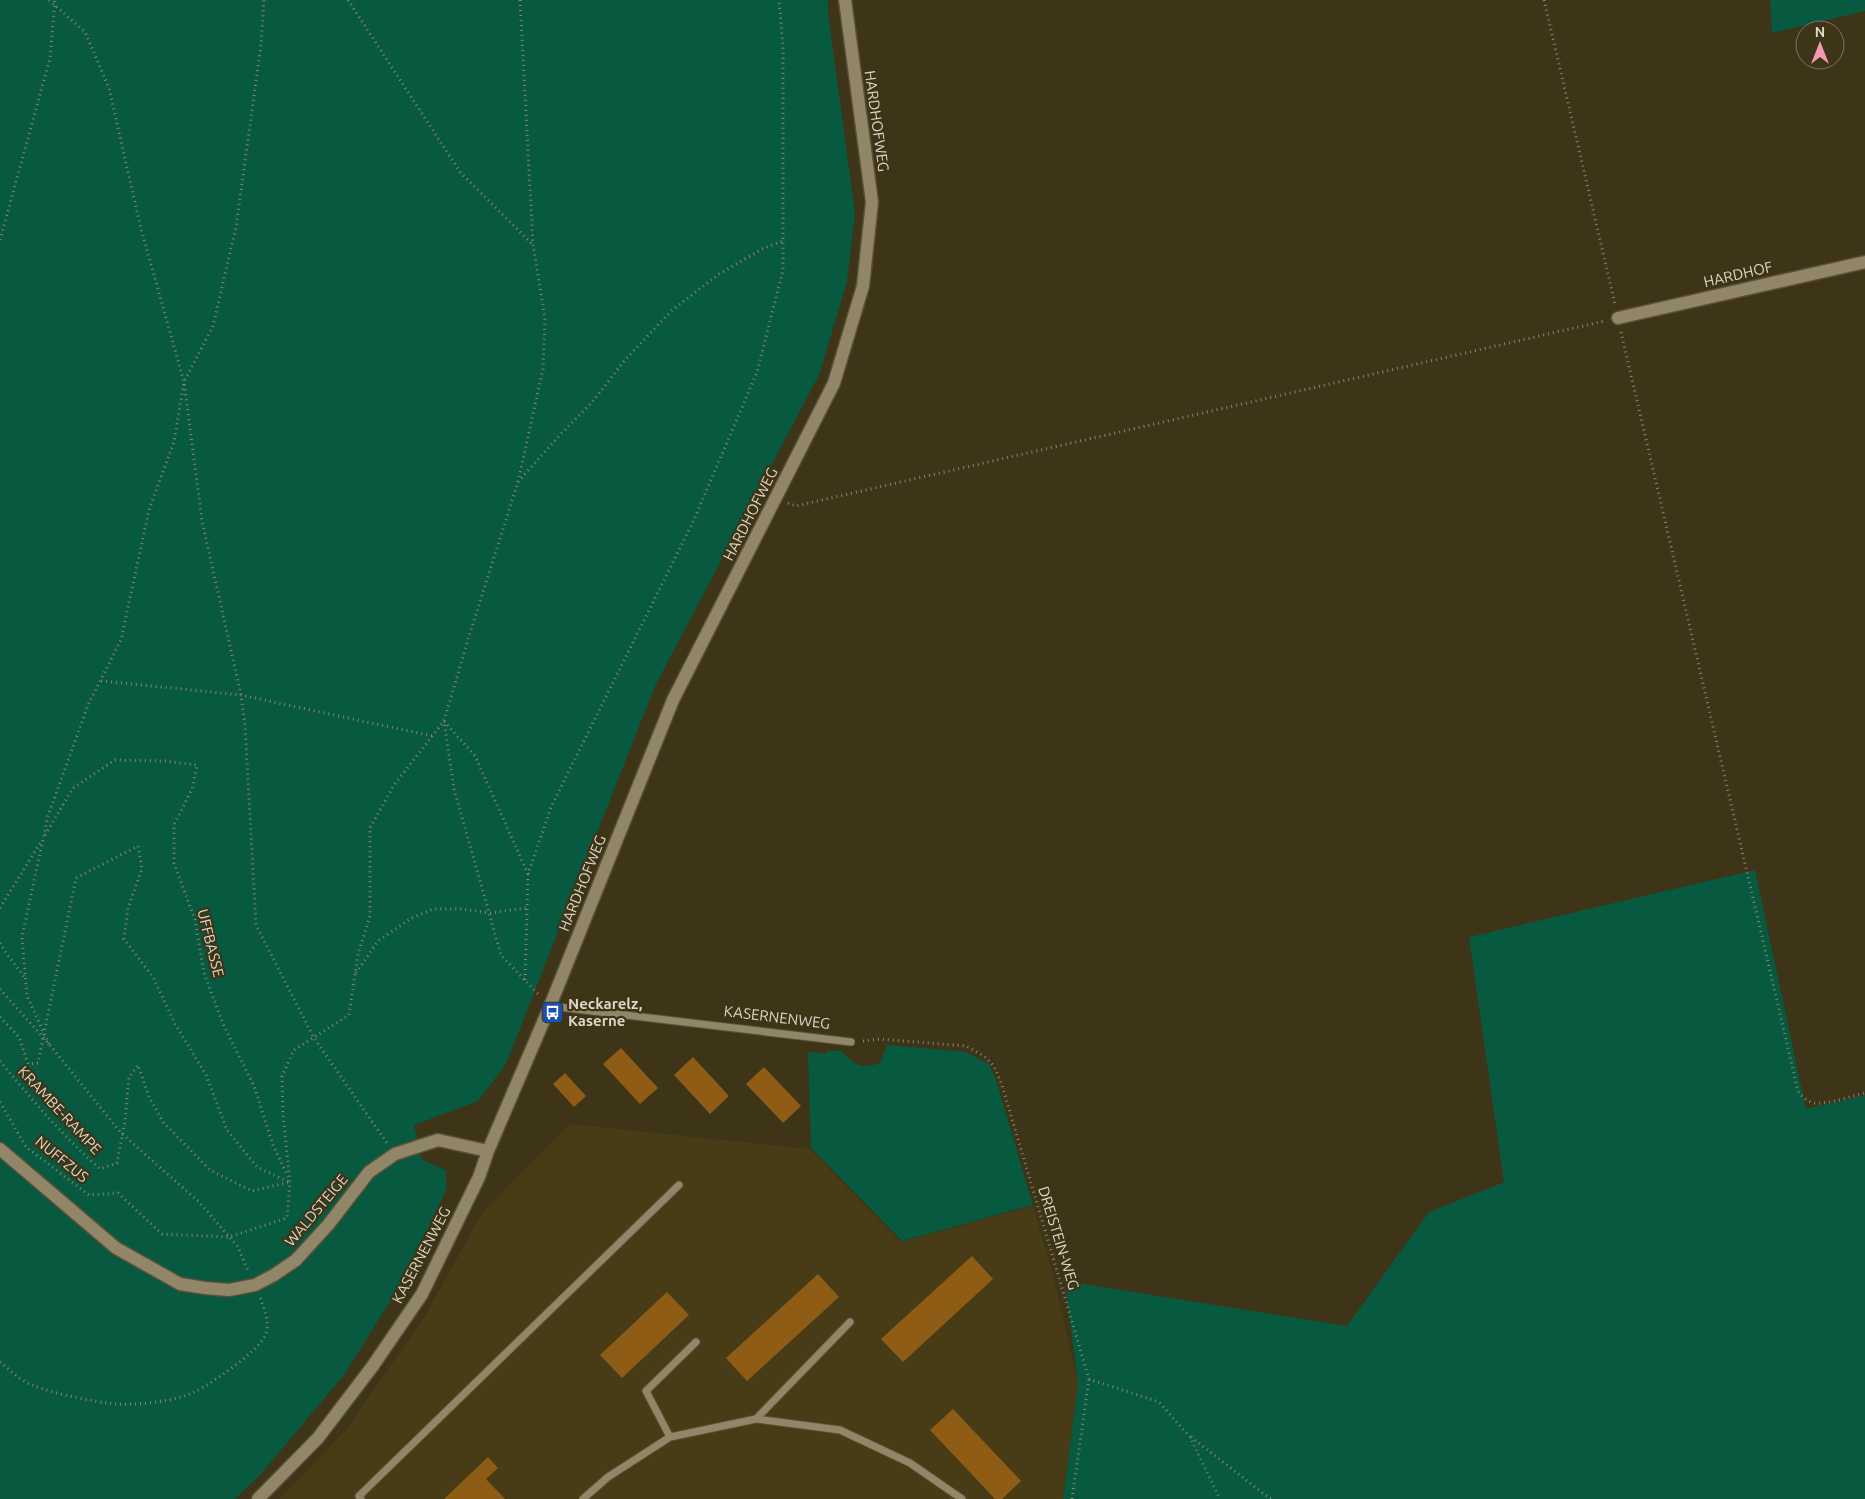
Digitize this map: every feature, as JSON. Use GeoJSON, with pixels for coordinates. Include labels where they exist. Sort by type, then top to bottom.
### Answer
{"type":"FeatureCollection","features":[{"type":"Feature","properties":{"kind":"street","name":"HARDHOFWEG"},"geometry":{"type":"LineString","coordinates":[[544,1019],[673,700],[834,383],[863,286],[872,202],[845,0]]}},
{"type":"Feature","properties":{"kind":"street","name":"HARDHOF"},"geometry":{"type":"LineString","coordinates":[[1618,318],[1865,262]]}},
{"type":"Feature","properties":{"kind":"street","name":"KASERNENWEG"},"geometry":{"type":"LineString","coordinates":[[258,1499],[318,1438],[372,1367],[422,1294],[479,1177],[488,1151],[544,1019]]}},
{"type":"Feature","properties":{"kind":"street","name":"WALDSTEIGE"},"geometry":{"type":"LineString","coordinates":[[0,1149],[116,1248],[180,1284],[229,1290],[255,1285],[296,1260],[328,1225],[369,1172],[395,1154],[438,1140],[488,1151]]}},
{"type":"Feature","properties":{"kind":"lane","name":"KASERNENWEG"},"geometry":{"type":"LineString","coordinates":[[550,1006],[851,1042]]}},
{"type":"Feature","properties":{"kind":"lane"},"geometry":{"type":"LineString","coordinates":[[361,1499],[359,1496],[679,1185]]}},
{"type":"Feature","properties":{"kind":"lane"},"geometry":{"type":"LineString","coordinates":[[756,1419],[850,1322]]}},
{"type":"Feature","properties":{"kind":"lane"},"geometry":{"type":"LineString","coordinates":[[670,1437],[646,1391],[696,1342]]}},
{"type":"Feature","properties":{"kind":"lane"},"geometry":{"type":"LineString","coordinates":[[583,1499],[608,1477],[670,1437],[756,1419],[840,1430],[910,1463],[962,1499]]}},
{"type":"Feature","properties":{"kind":"path"},"geometry":{"type":"LineString","coordinates":[[49,0],[85,32],[109,88],[140,225],[184,382],[202,521],[241,695],[245,725],[256,925],[314,1038],[395,1154]]}},
{"type":"Feature","properties":{"kind":"path"},"geometry":{"type":"LineString","coordinates":[[0,240],[50,58],[55,0]]}},
{"type":"Feature","properties":{"kind":"path"},"geometry":{"type":"LineString","coordinates":[[0,1362],[24,1382],[53,1392],[116,1404],[156,1401],[186,1396],[237,1364],[260,1344],[266,1335],[267,1320],[264,1308],[238,1247],[199,1202],[122,1134],[44,1036],[27,996],[22,937],[48,816],[88,705],[121,640],[149,510],[174,442],[184,382],[213,326],[236,227],[261,45],[264,0]]}},
{"type":"Feature","properties":{"kind":"path"},"geometry":{"type":"LineString","coordinates":[[348,0],[460,172],[533,244]]}},
{"type":"Feature","properties":{"kind":"path"},"geometry":{"type":"LineString","coordinates":[[290,1182],[283,1115],[282,1076],[294,1050],[349,1015],[358,954],[370,916],[370,828],[394,785],[444,721],[518,482],[543,369],[545,319],[533,244],[520,0]]}},
{"type":"Feature","properties":{"kind":"path"},"geometry":{"type":"LineString","coordinates":[[444,721],[454,788],[501,955],[525,980],[528,874],[551,807],[693,522],[756,372],[783,270],[783,48],[778,0]]}},
{"type":"Feature","properties":{"kind":"path"},"geometry":{"type":"LineString","coordinates":[[1544,0],[1798,1091],[1801,1096],[1812,1103],[1822,1103],[1865,1093]]}},
{"type":"Feature","properties":{"kind":"path"},"geometry":{"type":"LineString","coordinates":[[518,482],[594,400],[624,361],[671,311],[719,274],[764,248],[783,241]]}},
{"type":"Feature","properties":{"kind":"path"},"geometry":{"type":"LineString","coordinates":[[776,499],[796,506],[1618,318]]}},
{"type":"Feature","properties":{"kind":"path"},"geometry":{"type":"LineString","coordinates":[[101,681],[241,695],[432,736]]}},
{"type":"Feature","properties":{"kind":"path"},"geometry":{"type":"LineString","coordinates":[[444,721],[475,756],[528,874]]}},
{"type":"Feature","properties":{"kind":"path","name":"UFFBASSE"},"geometry":{"type":"LineString","coordinates":[[0,908],[73,788],[114,760],[164,761],[197,765],[192,789],[174,825],[174,864],[195,920],[204,973],[223,1024],[254,1086],[274,1145],[290,1182]]}},
{"type":"Feature","properties":{"kind":"path"},"geometry":{"type":"LineString","coordinates":[[0,1017],[19,1037],[28,1064],[38,1063],[76,878],[138,846],[142,869],[128,908],[124,939],[153,977],[175,1024],[206,1075],[227,1130],[257,1166],[290,1182]]}},
{"type":"Feature","properties":{"kind":"path"},"geometry":{"type":"LineString","coordinates":[[356,974],[378,941],[410,919],[433,909],[462,909],[490,913],[526,908]]}},
{"type":"Feature","properties":{"kind":"path"},"geometry":{"type":"LineString","coordinates":[[0,943],[26,978]]}},
{"type":"Feature","properties":{"kind":"path"},"geometry":{"type":"LineString","coordinates":[[0,989],[44,1036]]}},
{"type":"Feature","properties":{"kind":"path","name":"DREISTEIN-WEG"},"geometry":{"type":"LineString","coordinates":[[851,1042],[879,1039],[966,1046],[984,1056],[994,1066],[1002,1085],[1089,1378]]}},
{"type":"Feature","properties":{"kind":"path","name":"KRAMBE-RAMPE"},"geometry":{"type":"LineString","coordinates":[[0,1061],[22,1089],[80,1151],[100,1169],[117,1163],[129,1077],[138,1065],[149,1097],[163,1122],[210,1170],[252,1191],[290,1182]]}},
{"type":"Feature","properties":{"kind":"path","name":"NUFFZUS"},"geometry":{"type":"LineString","coordinates":[[0,1102],[26,1147],[89,1195],[118,1193],[162,1234],[229,1237],[287,1218],[290,1182]]}},
{"type":"Feature","properties":{"kind":"path"},"geometry":{"type":"LineString","coordinates":[[1072,1499],[1089,1378],[1159,1402],[1190,1436],[1269,1498],[1274,1499]]}},
{"type":"Feature","properties":{"kind":"path"},"geometry":{"type":"LineString","coordinates":[[1190,1436],[1220,1499]]}},
{"type":"Feature","properties":{"kind":"shaded area"},"geometry":{"type":"Polygon","coordinates":[[[570,1124],[810,1149],[901,1242],[1033,1206],[1054,1279],[1078,1384],[1063,1499],[279,1499],[346,1430],[425,1316],[482,1213],[570,1124]]]}},
{"type":"Feature","properties":{"kind":"green space"},"geometry":{"type":"Polygon","coordinates":[[[0,0],[828,0],[828,12],[855,213],[847,282],[819,375],[655,686],[506,1064],[478,1101],[414,1125],[422,1160],[446,1170],[446,1190],[407,1274],[344,1375],[260,1475],[235,1499],[0,1499],[0,0]]]}},
{"type":"Feature","properties":{"kind":"green space"},"geometry":{"type":"Polygon","coordinates":[[[1770,0],[1865,0],[1865,11],[1827,20],[1795,20],[1795,28],[1772,33],[1770,0]]]}},
{"type":"Feature","properties":{"kind":"green space"},"geometry":{"type":"Polygon","coordinates":[[[1755,870],[1806,1109],[1865,1095],[1865,1499],[1063,1499],[1078,1384],[1065,1281],[1347,1326],[1429,1212],[1504,1182],[1469,937],[1755,870]]]}},
{"type":"Feature","properties":{"kind":"green space"},"geometry":{"type":"Polygon","coordinates":[[[887,1045],[966,1052],[989,1064],[996,1080],[1033,1205],[902,1241],[811,1148],[808,1052],[826,1054],[827,1051],[841,1051],[854,1062],[867,1066],[880,1063],[887,1045]]]}},
{"type":"Feature","properties":{"kind":"building"},"geometry":{"type":"Polygon","coordinates":[[[621,1048],[658,1088],[640,1104],[603,1064],[621,1048]]]}},
{"type":"Feature","properties":{"kind":"building"},"geometry":{"type":"Polygon","coordinates":[[[693,1057],[729,1096],[710,1114],[674,1075],[693,1057]]]}},
{"type":"Feature","properties":{"kind":"building"},"geometry":{"type":"Polygon","coordinates":[[[764,1067],[801,1106],[783,1123],[746,1084],[764,1067]]]}},
{"type":"Feature","properties":{"kind":"building"},"geometry":{"type":"Polygon","coordinates":[[[565,1073],[586,1096],[574,1107],[553,1084],[565,1073]]]}},
{"type":"Feature","properties":{"kind":"building"},"geometry":{"type":"Polygon","coordinates":[[[972,1256],[993,1279],[903,1362],[881,1339],[972,1256]]]}},
{"type":"Feature","properties":{"kind":"building"},"geometry":{"type":"Polygon","coordinates":[[[818,1274],[839,1297],[747,1381],[726,1358],[818,1274]]]}},
{"type":"Feature","properties":{"kind":"building"},"geometry":{"type":"Polygon","coordinates":[[[667,1292],[689,1315],[622,1378],[600,1355],[667,1292]]]}},
{"type":"Feature","properties":{"kind":"building"},"geometry":{"type":"Polygon","coordinates":[[[953,1409],[1021,1481],[1002,1499],[995,1499],[930,1430],[953,1409]]]}},
{"type":"Feature","properties":{"kind":"building"},"geometry":{"type":"Polygon","coordinates":[[[488,1457],[498,1468],[486,1479],[505,1499],[444,1499],[488,1457]]]}},
{"type":"Feature","properties":{"kind":"place","name":"Neckarelz, Kaserne"},"geometry":{"type":"Point","coordinates":[552,1012]}}]}
